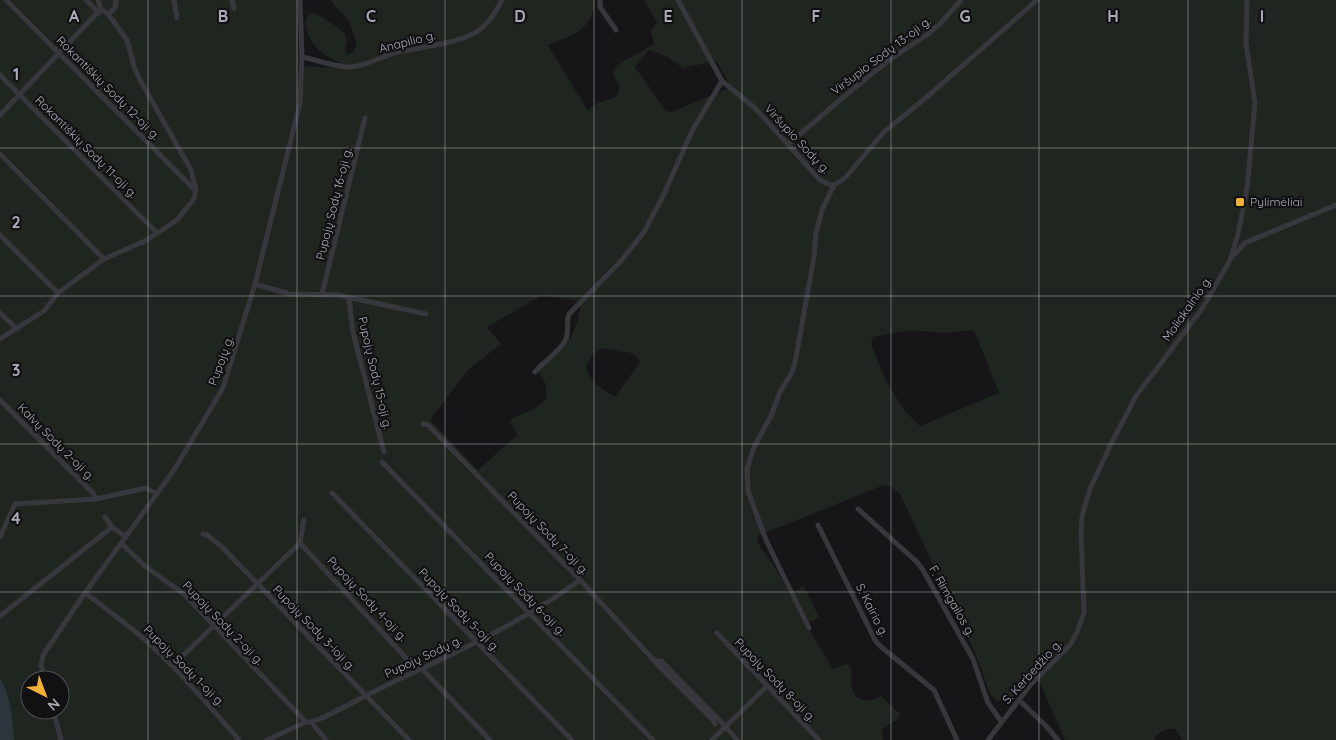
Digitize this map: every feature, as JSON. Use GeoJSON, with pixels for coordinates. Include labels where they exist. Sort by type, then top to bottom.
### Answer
{"type":"FeatureCollection","features":[{"type":"Feature","properties":{"kind":"street","name":"Rokantiškių Sodų 12-oji g."},"geometry":{"type":"LineString","coordinates":[[6,0],[196,190]]}},
{"type":"Feature","properties":{"kind":"street"},"geometry":{"type":"LineString","coordinates":[[0,339],[47,308],[58,293],[104,260],[145,241],[177,220],[194,200],[196,190],[191,170],[140,80],[127,40],[108,14],[100,11],[86,0]]}},
{"type":"Feature","properties":{"kind":"street"},"geometry":{"type":"LineString","coordinates":[[98,0],[100,11]]}},
{"type":"Feature","properties":{"kind":"street"},"geometry":{"type":"LineString","coordinates":[[108,14],[115,8],[116,0]]}},
{"type":"Feature","properties":{"kind":"street"},"geometry":{"type":"LineString","coordinates":[[174,0],[177,18]]}},
{"type":"Feature","properties":{"kind":"street"},"geometry":{"type":"LineString","coordinates":[[232,0],[234,10]]}},
{"type":"Feature","properties":{"kind":"street","name":"Pupojų g."},"geometry":{"type":"LineString","coordinates":[[42,670],[41,664],[43,655],[85,593],[174,470],[223,388],[255,284],[300,103],[302,57],[300,0]]}},
{"type":"Feature","properties":{"kind":"street","name":"Anapilio g."},"geometry":{"type":"LineString","coordinates":[[302,57],[351,67],[394,54],[452,41],[474,34],[482,28],[495,13],[502,0]]}},
{"type":"Feature","properties":{"kind":"street"},"geometry":{"type":"LineString","coordinates":[[600,0],[600,7],[616,30]]}},
{"type":"Feature","properties":{"kind":"street","name":"Viršupio Sodų g."},"geometry":{"type":"LineString","coordinates":[[678,0],[722,81],[755,108],[820,180],[828,184],[834,184],[844,178],[884,132],[1037,0]]}},
{"type":"Feature","properties":{"kind":"street","name":"Viršupio Sodų 13-oji g."},"geometry":{"type":"LineString","coordinates":[[788,144],[865,79],[928,34],[940,24],[961,0]]}},
{"type":"Feature","properties":{"kind":"street","name":"Moliakalnio g."},"geometry":{"type":"LineString","coordinates":[[1084,613],[1081,533],[1082,516],[1090,489],[1110,444],[1136,396],[1202,309],[1230,260],[1238,234],[1247,189],[1255,103],[1246,43],[1247,0]]}},
{"type":"Feature","properties":{"kind":"street"},"geometry":{"type":"LineString","coordinates":[[0,115],[100,11]]}},
{"type":"Feature","properties":{"kind":"street","name":"Rokantiškių Sodų 11-oji g."},"geometry":{"type":"LineString","coordinates":[[0,75],[157,233]]}},
{"type":"Feature","properties":{"kind":"street"},"geometry":{"type":"LineString","coordinates":[[534,372],[561,346],[566,338],[569,314],[621,261],[644,232],[663,196],[692,131],[722,81]]}},
{"type":"Feature","properties":{"kind":"street","name":"Pupojų Sodų 16-oji g."},"geometry":{"type":"LineString","coordinates":[[322,294],[365,118]]}},
{"type":"Feature","properties":{"kind":"street"},"geometry":{"type":"LineString","coordinates":[[0,154],[104,260]]}},
{"type":"Feature","properties":{"kind":"street"},"geometry":{"type":"LineString","coordinates":[[809,628],[766,540],[753,507],[748,491],[747,470],[754,447],[772,416],[780,392],[791,374],[795,363],[814,257],[816,233],[822,210],[834,184]]}},
{"type":"Feature","properties":{"kind":"street"},"geometry":{"type":"LineString","coordinates":[[1230,260],[1245,243],[1336,205]]}},
{"type":"Feature","properties":{"kind":"street"},"geometry":{"type":"LineString","coordinates":[[1238,234],[1245,243]]}},
{"type":"Feature","properties":{"kind":"street"},"geometry":{"type":"LineString","coordinates":[[0,235],[58,293]]}},
{"type":"Feature","properties":{"kind":"street"},"geometry":{"type":"LineString","coordinates":[[255,284],[290,294],[338,294],[426,314]]}},
{"type":"Feature","properties":{"kind":"street","name":"Pupojų Sodų 15-oji g."},"geometry":{"type":"LineString","coordinates":[[349,298],[354,332],[384,452]]}},
{"type":"Feature","properties":{"kind":"street"},"geometry":{"type":"LineString","coordinates":[[0,313],[17,329]]}},
{"type":"Feature","properties":{"kind":"street","name":"Kalvų Sodų 2-oji g."},"geometry":{"type":"LineString","coordinates":[[0,400],[93,492],[96,499]]}},
{"type":"Feature","properties":{"kind":"street","name":"Pupojų Sodų 7-oji g."},"geometry":{"type":"LineString","coordinates":[[423,424],[428,425],[580,580],[715,724]]}},
{"type":"Feature","properties":{"kind":"street","name":"Pupojų Sodų 6-oji g."},"geometry":{"type":"LineString","coordinates":[[382,462],[653,740]]}},
{"type":"Feature","properties":{"kind":"street"},"geometry":{"type":"LineString","coordinates":[[0,537],[15,504],[96,499],[146,488],[157,494]]}},
{"type":"Feature","properties":{"kind":"street","name":"Pupojų Sodų 5-oji g."},"geometry":{"type":"LineString","coordinates":[[332,493],[572,740]]}},
{"type":"Feature","properties":{"kind":"street","name":"F. Rimgailos g."},"geometry":{"type":"LineString","coordinates":[[858,509],[917,562],[923,570],[973,659],[988,703],[1002,721]]}},
{"type":"Feature","properties":{"kind":"street"},"geometry":{"type":"LineString","coordinates":[[105,517],[112,526],[126,537]]}},
{"type":"Feature","properties":{"kind":"street"},"geometry":{"type":"LineString","coordinates":[[172,666],[300,543],[304,520]]}},
{"type":"Feature","properties":{"kind":"street","name":"S. Kairio g."},"geometry":{"type":"LineString","coordinates":[[818,525],[875,640],[934,690],[958,740]]}},
{"type":"Feature","properties":{"kind":"street"},"geometry":{"type":"LineString","coordinates":[[0,616],[112,526]]}},
{"type":"Feature","properties":{"kind":"street","name":"Pupojų Sodų 3-ioji g."},"geometry":{"type":"LineString","coordinates":[[203,534],[207,534],[221,546],[409,740]]}},
{"type":"Feature","properties":{"kind":"street","name":"Pupojų Sodų 2-oji g."},"geometry":{"type":"LineString","coordinates":[[121,543],[145,566],[184,595],[326,740]]}},
{"type":"Feature","properties":{"kind":"street","name":"Pupojų Sodų 4-oji g."},"geometry":{"type":"LineString","coordinates":[[300,543],[399,649],[490,740]]}},
{"type":"Feature","properties":{"kind":"street","name":"Pupojų Sodų g."},"geometry":{"type":"LineString","coordinates":[[267,740],[365,696],[477,642],[529,614],[580,580]]}},
{"type":"Feature","properties":{"kind":"street","name":"Pupojų Sodų 1-oji g."},"geometry":{"type":"LineString","coordinates":[[85,593],[135,631],[172,666],[239,740]]}},
{"type":"Feature","properties":{"kind":"street","name":"S. Kerbedžio g."},"geometry":{"type":"LineString","coordinates":[[988,740],[1032,683],[1071,644],[1081,625],[1084,613]]}},
{"type":"Feature","properties":{"kind":"street","name":"Pupojų Sodų 8-oji g."},"geometry":{"type":"LineString","coordinates":[[717,633],[820,740]]}},
{"type":"Feature","properties":{"kind":"street","name":"Pupojų Sodų 7-oji g."},"geometry":{"type":"LineString","coordinates":[[655,661],[661,661],[726,727],[736,740]]}},
{"type":"Feature","properties":{"kind":"street"},"geometry":{"type":"LineString","coordinates":[[712,740],[767,686]]}},
{"type":"Feature","properties":{"kind":"street"},"geometry":{"type":"LineString","coordinates":[[1019,700],[1058,740]]}},
{"type":"Feature","properties":{"kind":"street"},"geometry":{"type":"LineString","coordinates":[[56,720],[61,740]]}},
{"type":"Feature","properties":{"kind":"shaded area"},"geometry":{"type":"Polygon","coordinates":[[[0,0],[297,0],[299,66],[337,68],[341,63],[321,52],[312,42],[305,20],[310,13],[317,14],[344,32],[347,41],[345,50],[347,54],[352,53],[357,46],[352,29],[347,19],[331,0],[595,0],[593,10],[586,25],[573,35],[548,45],[588,111],[599,103],[617,96],[620,87],[613,75],[617,65],[654,44],[651,31],[657,22],[644,0],[1336,0],[1336,740],[1183,740],[1175,729],[1172,729],[1160,733],[1154,740],[1065,740],[1040,683],[1032,679],[1029,680],[1015,695],[1007,700],[996,701],[990,694],[978,660],[900,494],[892,487],[884,485],[757,537],[758,543],[774,566],[833,669],[846,664],[849,665],[851,685],[857,697],[864,700],[872,700],[881,696],[900,714],[897,720],[882,729],[883,740],[14,740],[4,684],[0,678],[0,0]],[[649,50],[635,67],[666,111],[672,112],[731,87],[717,61],[683,68],[666,56],[649,50]],[[542,295],[487,327],[501,344],[469,369],[430,420],[478,470],[517,435],[510,421],[514,417],[533,410],[546,399],[545,384],[537,372],[560,350],[572,335],[579,317],[580,305],[575,300],[542,295]],[[909,330],[873,337],[871,344],[885,379],[904,410],[920,426],[999,393],[974,330],[946,333],[909,330]],[[603,348],[593,354],[586,366],[596,384],[615,397],[641,361],[631,353],[603,348]]]}},
{"type":"Feature","properties":{"kind":"shaded area"},"geometry":{"type":"Polygon","coordinates":[[[804,586],[819,617],[809,622],[794,591],[804,586]]]}},
{"type":"Feature","properties":{"kind":"shaded area"},"geometry":{"type":"Polygon","coordinates":[[[0,678],[9,699],[14,740],[0,740],[0,678]]]}},
{"type":"Feature","properties":{"kind":"place","name":"Pylimėliai"},"geometry":{"type":"Point","coordinates":[1240,202]}}]}
